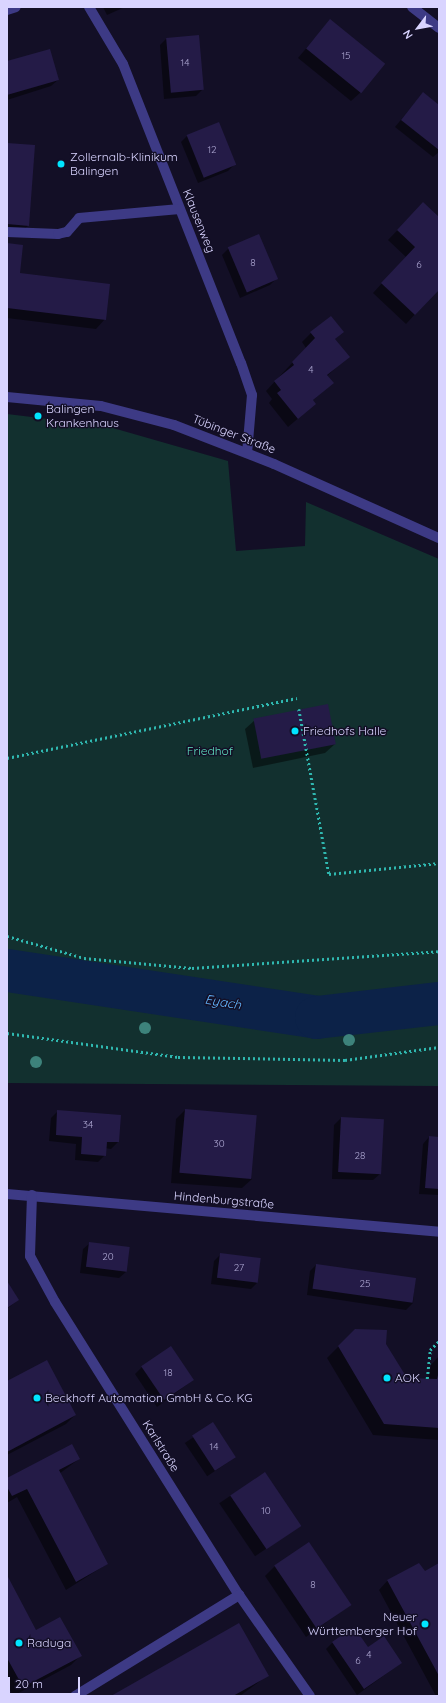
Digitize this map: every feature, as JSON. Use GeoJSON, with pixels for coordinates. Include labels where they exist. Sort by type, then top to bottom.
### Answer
{"type":"FeatureCollection","features":[{"type":"Feature","properties":{"kind":"street"},"geometry":{"type":"LineString","coordinates":[[7,10],[16,7]]}},
{"type":"Feature","properties":{"kind":"street","name":"Klausenweg"},"geometry":{"type":"LineString","coordinates":[[89,7],[123,64],[252,395],[247,453]]}},
{"type":"Feature","properties":{"kind":"street"},"geometry":{"type":"LineString","coordinates":[[412,7],[439,28]]}},
{"type":"Feature","properties":{"kind":"street"},"geometry":{"type":"LineString","coordinates":[[7,232],[58,234],[67,232],[79,218],[180,209]]}},
{"type":"Feature","properties":{"kind":"street","name":"Tübinger Straße"},"geometry":{"type":"LineString","coordinates":[[7,397],[101,406],[174,425],[247,453],[439,538]]}},
{"type":"Feature","properties":{"kind":"street","name":"Hindenburgstraße"},"geometry":{"type":"LineString","coordinates":[[7,1194],[439,1232]]}},
{"type":"Feature","properties":{"kind":"street","name":"Karlstraße"},"geometry":{"type":"LineString","coordinates":[[32,1195],[30,1256],[55,1302],[239,1595],[310,1696]]}},
{"type":"Feature","properties":{"kind":"street"},"geometry":{"type":"LineString","coordinates":[[75,1696],[239,1595]]}},
{"type":"Feature","properties":{"kind":"path"},"geometry":{"type":"LineString","coordinates":[[7,758],[297,698]]}},
{"type":"Feature","properties":{"kind":"path"},"geometry":{"type":"LineString","coordinates":[[299,709],[329,874],[439,863]]}},
{"type":"Feature","properties":{"kind":"path"},"geometry":{"type":"LineString","coordinates":[[7,936],[84,958],[192,968],[439,951]]}},
{"type":"Feature","properties":{"kind":"path"},"geometry":{"type":"LineString","coordinates":[[7,1032],[178,1057],[345,1060],[439,1047]]}},
{"type":"Feature","properties":{"kind":"path"},"geometry":{"type":"LineString","coordinates":[[427,1379],[430,1350],[439,1341]]}},
{"type":"Feature","properties":{"kind":"green space","name":"Friedhof"},"geometry":{"type":"Polygon","coordinates":[[[7,414],[106,426],[228,461],[236,551],[305,546],[306,502],[439,559],[439,1086],[7,1083],[7,414]]]}},
{"type":"Feature","properties":{"kind":"building"},"geometry":{"type":"Polygon","coordinates":[[[330,19],[385,64],[361,93],[306,49],[330,19]]]}},
{"type":"Feature","properties":{"kind":"building"},"geometry":{"type":"Polygon","coordinates":[[[199,35],[204,90],[171,93],[166,38],[199,35]]]}},
{"type":"Feature","properties":{"kind":"building"},"geometry":{"type":"Polygon","coordinates":[[[50,49],[59,80],[7,95],[7,61],[50,49]]]}},
{"type":"Feature","properties":{"kind":"building"},"geometry":{"type":"Polygon","coordinates":[[[423,92],[439,105],[439,150],[401,120],[423,92]]]}},
{"type":"Feature","properties":{"kind":"building"},"geometry":{"type":"Polygon","coordinates":[[[219,122],[236,165],[204,178],[187,135],[219,122]]]}},
{"type":"Feature","properties":{"kind":"building"},"geometry":{"type":"Polygon","coordinates":[[[7,143],[35,145],[29,226],[7,224],[7,143]]]}},
{"type":"Feature","properties":{"kind":"building"},"geometry":{"type":"Polygon","coordinates":[[[423,202],[439,217],[439,290],[415,315],[381,283],[415,247],[397,230],[423,202]]]}},
{"type":"Feature","properties":{"kind":"building"},"geometry":{"type":"Polygon","coordinates":[[[259,234],[278,279],[247,292],[228,247],[259,234]]]}},
{"type":"Feature","properties":{"kind":"building"},"geometry":{"type":"Polygon","coordinates":[[[7,243],[23,245],[20,273],[110,284],[106,320],[7,308],[7,243]]]}},
{"type":"Feature","properties":{"kind":"building"},"geometry":{"type":"Polygon","coordinates":[[[331,316],[344,332],[335,339],[350,357],[327,375],[334,383],[313,400],[316,404],[298,419],[277,393],[281,390],[274,381],[294,365],[292,362],[315,338],[310,332],[331,316]]]}},
{"type":"Feature","properties":{"kind":"building","name":"Friedhofs Halle"},"geometry":{"type":"Polygon","coordinates":[[[328,704],[336,744],[261,759],[253,719],[328,704]]]}},
{"type":"Feature","properties":{"kind":"building"},"geometry":{"type":"Polygon","coordinates":[[[185,1109],[257,1115],[251,1179],[179,1173],[185,1109]]]}},
{"type":"Feature","properties":{"kind":"building"},"geometry":{"type":"Polygon","coordinates":[[[57,1110],[121,1115],[119,1142],[107,1142],[106,1156],[81,1154],[82,1137],[56,1135],[57,1110]]]}},
{"type":"Feature","properties":{"kind":"building"},"geometry":{"type":"Polygon","coordinates":[[[341,1117],[384,1119],[381,1174],[338,1172],[341,1117]]]}},
{"type":"Feature","properties":{"kind":"building"},"geometry":{"type":"Polygon","coordinates":[[[429,1136],[439,1137],[439,1189],[425,1188],[429,1136]]]}},
{"type":"Feature","properties":{"kind":"building"},"geometry":{"type":"Polygon","coordinates":[[[89,1242],[130,1247],[127,1272],[86,1267],[89,1242]]]}},
{"type":"Feature","properties":{"kind":"building"},"geometry":{"type":"Polygon","coordinates":[[[220,1253],[261,1258],[258,1283],[217,1278],[220,1253]]]}},
{"type":"Feature","properties":{"kind":"building"},"geometry":{"type":"Polygon","coordinates":[[[316,1264],[416,1278],[413,1303],[313,1289],[316,1264]]]}},
{"type":"Feature","properties":{"kind":"building"},"geometry":{"type":"Polygon","coordinates":[[[7,1281],[19,1300],[7,1308],[7,1281]]]}},
{"type":"Feature","properties":{"kind":"building","name":"AOK"},"geometry":{"type":"Polygon","coordinates":[[[355,1329],[387,1330],[386,1344],[407,1378],[437,1379],[439,1371],[439,1428],[384,1424],[338,1346],[355,1329]]]}},
{"type":"Feature","properties":{"kind":"building"},"geometry":{"type":"Polygon","coordinates":[[[171,1346],[194,1380],[164,1400],[141,1366],[171,1346]]]}},
{"type":"Feature","properties":{"kind":"building","name":"Beckhoff Automation GmbH & Co. KG"},"geometry":{"type":"Polygon","coordinates":[[[47,1360],[76,1415],[7,1452],[7,1381],[47,1360]]]}},
{"type":"Feature","properties":{"kind":"building"},"geometry":{"type":"Polygon","coordinates":[[[213,1422],[236,1457],[215,1471],[192,1436],[213,1422]]]}},
{"type":"Feature","properties":{"kind":"building"},"geometry":{"type":"Polygon","coordinates":[[[72,1444],[80,1459],[59,1470],[108,1564],[76,1582],[27,1489],[12,1496],[7,1487],[7,1478],[72,1444]]]}},
{"type":"Feature","properties":{"kind":"building"},"geometry":{"type":"Polygon","coordinates":[[[265,1472],[301,1526],[267,1549],[230,1495],[265,1472]]]}},
{"type":"Feature","properties":{"kind":"building"},"geometry":{"type":"Polygon","coordinates":[[[309,1542],[351,1605],[317,1628],[274,1565],[309,1542]]]}},
{"type":"Feature","properties":{"kind":"building","name":"Neuer Württemberger Hof"},"geometry":{"type":"Polygon","coordinates":[[[419,1563],[425,1571],[439,1563],[439,1676],[387,1580],[419,1563]]]}},
{"type":"Feature","properties":{"kind":"building"},"geometry":{"type":"Polygon","coordinates":[[[7,1575],[36,1630],[60,1617],[82,1656],[23,1687],[7,1658],[7,1575]]]}},
{"type":"Feature","properties":{"kind":"building"},"geometry":{"type":"Polygon","coordinates":[[[239,1623],[269,1676],[233,1696],[111,1696],[239,1623]]]}},
{"type":"Feature","properties":{"kind":"building"},"geometry":{"type":"Polygon","coordinates":[[[354,1627],[368,1647],[384,1636],[402,1663],[364,1689],[332,1642],[354,1627]]]}},
{"type":"Feature","properties":{"kind":"waterway","name":"Eyach"},"geometry":{"type":"LineString","coordinates":[[7,970],[316,1017],[439,1003]]}},
{"type":"Feature","properties":{"kind":"place","name":"Zollernalb-Klinikum Balingen"},"geometry":{"type":"Point","coordinates":[61,164]}},
{"type":"Feature","properties":{"kind":"place","name":"Balingen Krankenhaus"},"geometry":{"type":"Point","coordinates":[38,416]}},
{"type":"Feature","properties":{"kind":"place","name":"Friedhofs Halle"},"geometry":{"type":"Point","coordinates":[295,731]}},
{"type":"Feature","properties":{"kind":"place","name":"AOK"},"geometry":{"type":"Point","coordinates":[387,1378]}},
{"type":"Feature","properties":{"kind":"place","name":"Beckhoff Automation GmbH & Co. KG"},"geometry":{"type":"Point","coordinates":[37,1398]}},
{"type":"Feature","properties":{"kind":"place","name":"Neuer Württemberger Hof"},"geometry":{"type":"Point","coordinates":[425,1624]}},
{"type":"Feature","properties":{"kind":"place","name":"Raduga"},"geometry":{"type":"Point","coordinates":[19,1643]}}]}
